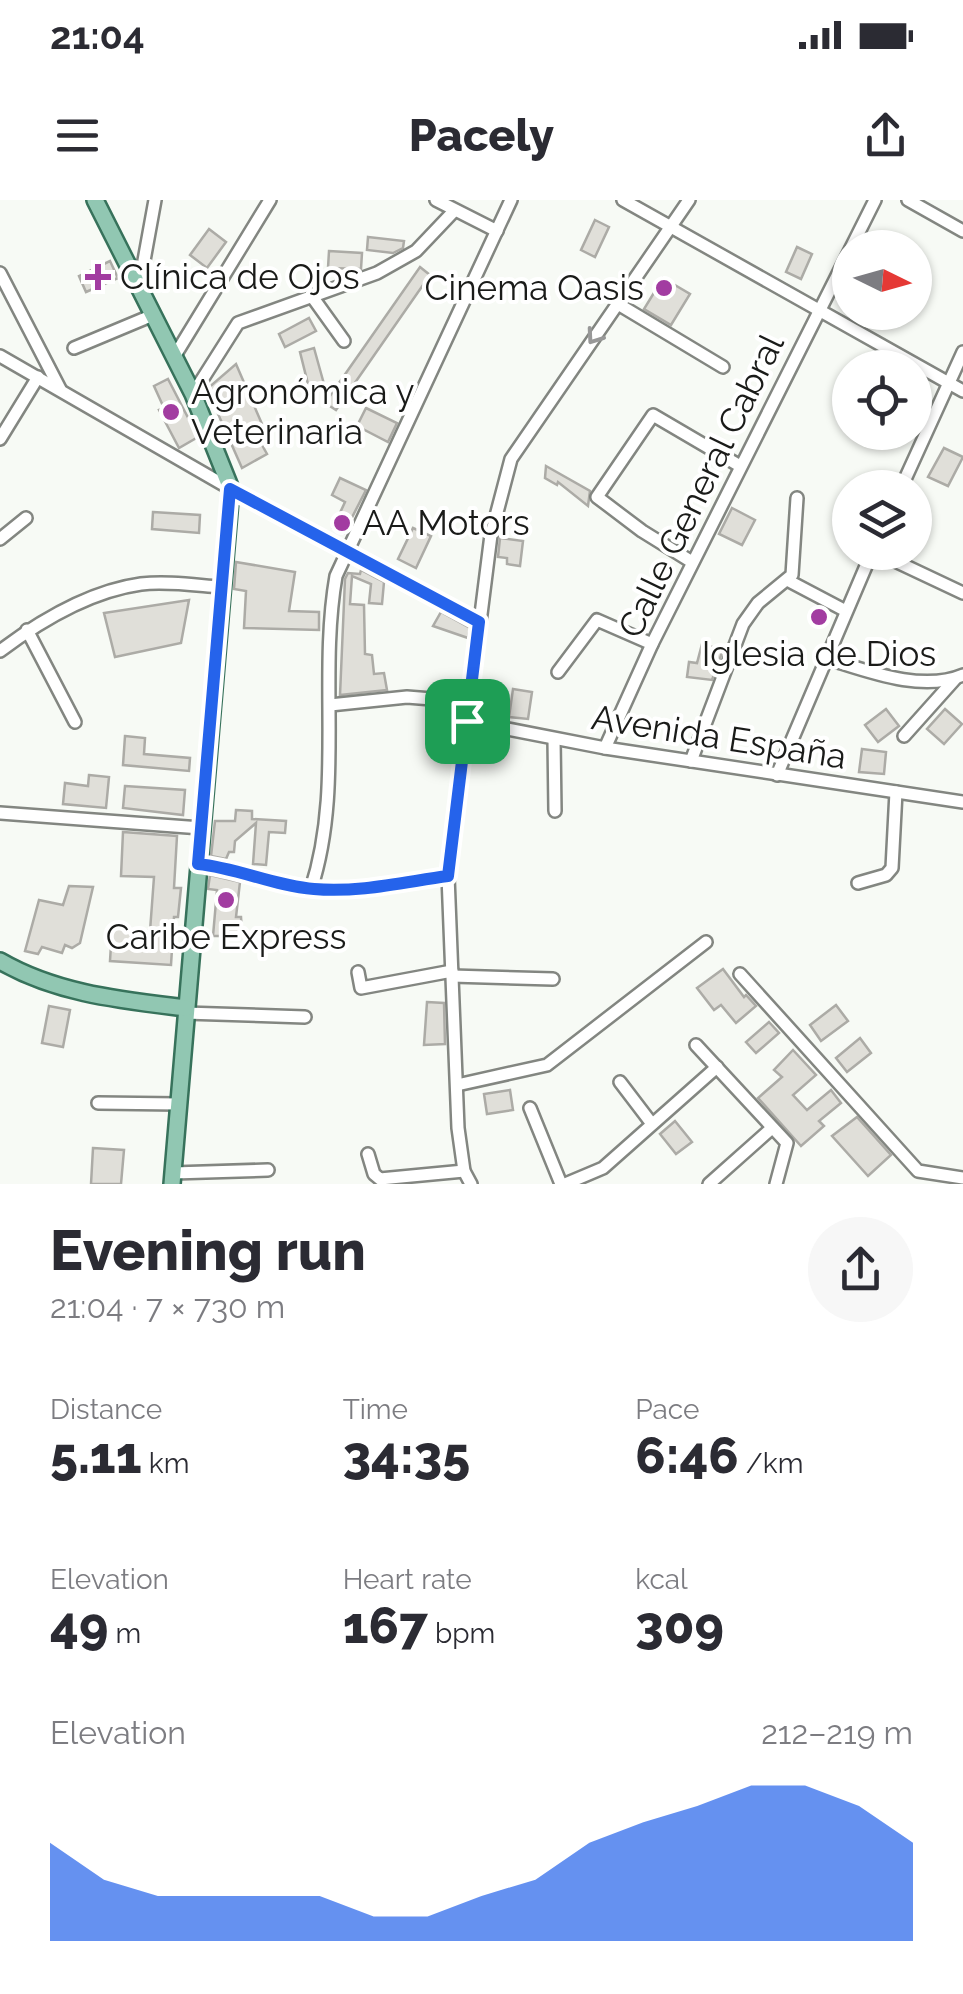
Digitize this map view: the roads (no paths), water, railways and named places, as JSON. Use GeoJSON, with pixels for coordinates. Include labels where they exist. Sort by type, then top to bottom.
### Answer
{"type":"FeatureCollection","features":[{"type":"Feature","properties":{"kind":"main road"},"geometry":{"type":"LineString","coordinates":[[94,200],[193,394],[230,489],[172,1178]]}},
{"type":"Feature","properties":{"kind":"main road"},"geometry":{"type":"LineString","coordinates":[[0,961],[31,979],[104,998],[186,1010]]}},
{"type":"Feature","properties":{"kind":"street"},"geometry":{"type":"LineString","coordinates":[[139,288],[156,200]]}},
{"type":"Feature","properties":{"kind":"street"},"geometry":{"type":"LineString","coordinates":[[174,357],[270,200]]}},
{"type":"Feature","properties":{"kind":"street"},"geometry":{"type":"LineString","coordinates":[[436,200],[497,231]]}},
{"type":"Feature","properties":{"kind":"street"},"geometry":{"type":"LineString","coordinates":[[312,889],[322,858],[330,705],[329,614],[345,551],[511,200]]}},
{"type":"Feature","properties":{"kind":"street"},"geometry":{"type":"LineString","coordinates":[[624,200],[642,205],[669,228],[963,391]]}},
{"type":"Feature","properties":{"kind":"street"},"geometry":{"type":"LineString","coordinates":[[471,1184],[464,1171],[458,1128],[448,876],[491,535],[511,459],[688,200]]}},
{"type":"Feature","properties":{"kind":"street","name":"Calle General Cabral"},"geometry":{"type":"LineString","coordinates":[[860,230],[875,200]]}},
{"type":"Feature","properties":{"kind":"street"},"geometry":{"type":"LineString","coordinates":[[908,200],[963,231]]}},
{"type":"Feature","properties":{"kind":"street"},"geometry":{"type":"LineString","coordinates":[[193,394],[238,323],[377,273],[416,251],[454,211]]}},
{"type":"Feature","properties":{"kind":"street"},"geometry":{"type":"LineString","coordinates":[[0,273],[61,392]]}},
{"type":"Feature","properties":{"kind":"street","name":"Calle General Cabral"},"geometry":{"type":"LineString","coordinates":[[605,748],[692,562],[832,284]]}},
{"type":"Feature","properties":{"kind":"street"},"geometry":{"type":"LineString","coordinates":[[311,295],[344,341]]}},
{"type":"Feature","properties":{"kind":"street"},"geometry":{"type":"LineString","coordinates":[[618,304],[723,367]]}},
{"type":"Feature","properties":{"kind":"street"},"geometry":{"type":"LineString","coordinates":[[74,348],[153,315]]}},
{"type":"Feature","properties":{"kind":"street"},"geometry":{"type":"LineString","coordinates":[[909,470],[963,352]]}},
{"type":"Feature","properties":{"kind":"street"},"geometry":{"type":"LineString","coordinates":[[0,356],[230,489],[479,622]]}},
{"type":"Feature","properties":{"kind":"street"},"geometry":{"type":"LineString","coordinates":[[0,439],[38,377]]}},
{"type":"Feature","properties":{"kind":"street"},"geometry":{"type":"LineString","coordinates":[[692,562],[642,531],[597,496],[653,415],[740,466]]}},
{"type":"Feature","properties":{"kind":"street"},"geometry":{"type":"LineString","coordinates":[[691,761],[743,624],[758,603],[789,581],[797,498]]}},
{"type":"Feature","properties":{"kind":"street"},"geometry":{"type":"LineString","coordinates":[[0,539],[26,518]]}},
{"type":"Feature","properties":{"kind":"street"},"geometry":{"type":"LineString","coordinates":[[777,775],[824,658],[865,570]]}},
{"type":"Feature","properties":{"kind":"street"},"geometry":{"type":"LineString","coordinates":[[913,570],[963,593]]}},
{"type":"Feature","properties":{"kind":"street"},"geometry":{"type":"LineString","coordinates":[[789,581],[846,611]]}},
{"type":"Feature","properties":{"kind":"street"},"geometry":{"type":"LineString","coordinates":[[0,651],[28,630],[107,592],[142,584],[220,587]]}},
{"type":"Feature","properties":{"kind":"street"},"geometry":{"type":"LineString","coordinates":[[558,672],[597,620],[652,644]]}},
{"type":"Feature","properties":{"kind":"street"},"geometry":{"type":"LineString","coordinates":[[28,630],[75,722]]}},
{"type":"Feature","properties":{"kind":"street"},"geometry":{"type":"LineString","coordinates":[[824,658],[892,677],[959,677]]}},
{"type":"Feature","properties":{"kind":"street"},"geometry":{"type":"LineString","coordinates":[[904,736],[959,677]]}},
{"type":"Feature","properties":{"kind":"street"},"geometry":{"type":"LineString","coordinates":[[330,705],[407,697],[469,702]]}},
{"type":"Feature","properties":{"kind":"street","name":"Avenida España"},"geometry":{"type":"LineString","coordinates":[[467,721],[605,748],[963,802]]}},
{"type":"Feature","properties":{"kind":"street"},"geometry":{"type":"LineString","coordinates":[[554,739],[555,811]]}},
{"type":"Feature","properties":{"kind":"street"},"geometry":{"type":"LineString","coordinates":[[858,883],[886,875],[892,868],[896,792]]}},
{"type":"Feature","properties":{"kind":"street"},"geometry":{"type":"LineString","coordinates":[[0,813],[201,828]]}},
{"type":"Feature","properties":{"kind":"street"},"geometry":{"type":"LineString","coordinates":[[198,864],[224,866],[312,889],[344,890],[448,876]]}},
{"type":"Feature","properties":{"kind":"street"},"geometry":{"type":"LineString","coordinates":[[457,1085],[547,1065],[706,942]]}},
{"type":"Feature","properties":{"kind":"street"},"geometry":{"type":"LineString","coordinates":[[358,972],[361,988],[452,974],[553,979]]}},
{"type":"Feature","properties":{"kind":"street"},"geometry":{"type":"LineString","coordinates":[[740,974],[918,1172],[963,1178]]}},
{"type":"Feature","properties":{"kind":"street"},"geometry":{"type":"LineString","coordinates":[[186,1010],[305,1017]]}},
{"type":"Feature","properties":{"kind":"street"},"geometry":{"type":"LineString","coordinates":[[696,1044],[788,1149],[776,1184]]}},
{"type":"Feature","properties":{"kind":"street"},"geometry":{"type":"LineString","coordinates":[[530,1108],[563,1184],[604,1168],[717,1067]]}},
{"type":"Feature","properties":{"kind":"street"},"geometry":{"type":"LineString","coordinates":[[620,1082],[652,1124]]}},
{"type":"Feature","properties":{"kind":"street"},"geometry":{"type":"LineString","coordinates":[[98,1102],[178,1104]]}},
{"type":"Feature","properties":{"kind":"street"},"geometry":{"type":"LineString","coordinates":[[710,1184],[772,1128]]}},
{"type":"Feature","properties":{"kind":"street"},"geometry":{"type":"LineString","coordinates":[[368,1154],[374,1174],[380,1179],[464,1171]]}},
{"type":"Feature","properties":{"kind":"street"},"geometry":{"type":"LineString","coordinates":[[172,1178],[268,1170]]}},
{"type":"Feature","properties":{"kind":"place","name":"Clínica de Ojos"},"geometry":{"type":"Point","coordinates":[98,277]}},
{"type":"Feature","properties":{"kind":"place","name":"Cinema Oasis"},"geometry":{"type":"Point","coordinates":[664,288]}},
{"type":"Feature","properties":{"kind":"place","name":"Agronómica y Veterinaria"},"geometry":{"type":"Point","coordinates":[171,412]}},
{"type":"Feature","properties":{"kind":"place","name":"AA Motors"},"geometry":{"type":"Point","coordinates":[342,523]}},
{"type":"Feature","properties":{"kind":"place","name":"Iglesia de Dios"},"geometry":{"type":"Point","coordinates":[819,617]}},
{"type":"Feature","properties":{"kind":"place","name":"Caribe Express"},"geometry":{"type":"Point","coordinates":[226,900]}}]}
